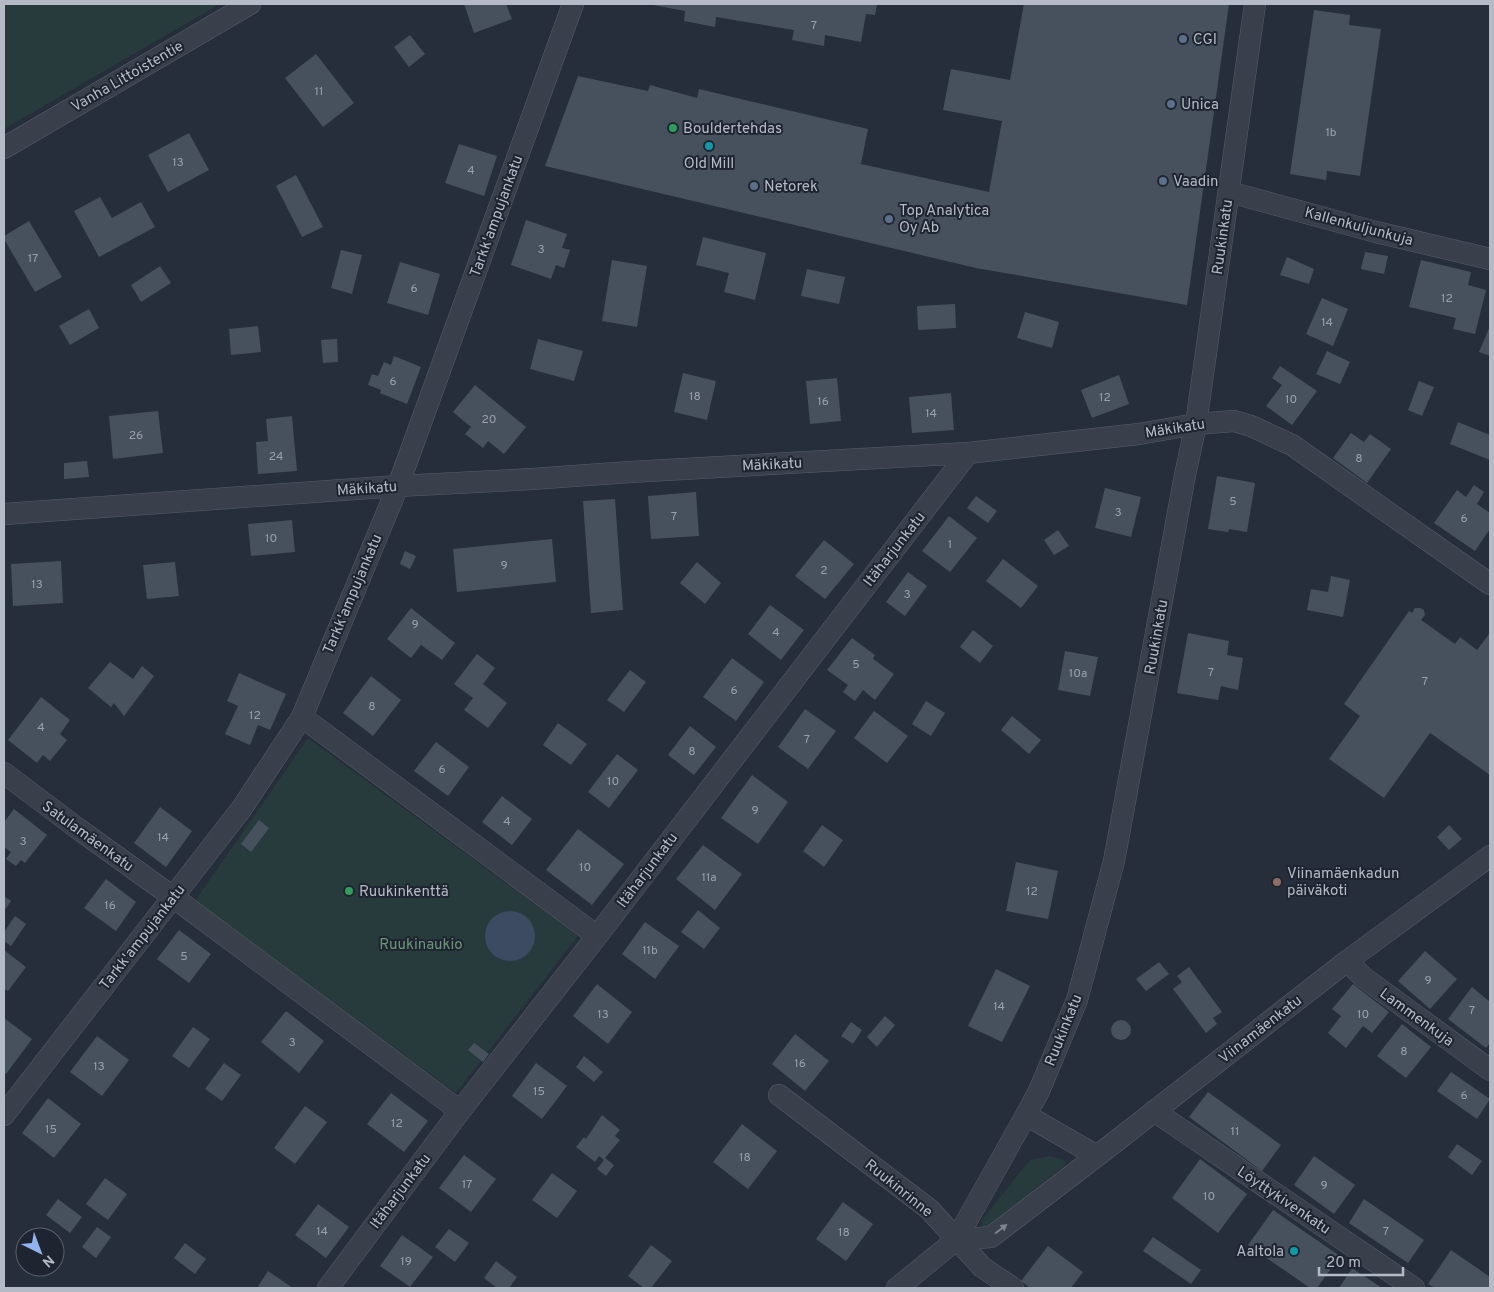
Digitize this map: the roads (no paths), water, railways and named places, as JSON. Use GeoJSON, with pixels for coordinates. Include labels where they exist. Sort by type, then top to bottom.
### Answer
{"type":"FeatureCollection","features":[{"type":"Feature","properties":{"kind":"street","name":"Vanha Littoistentie"},"geometry":{"type":"LineString","coordinates":[[4,148],[250,4]]}},
{"type":"Feature","properties":{"kind":"street","name":"Tarkk'ampujankatu"},"geometry":{"type":"LineString","coordinates":[[4,1115],[242,808],[302,717],[398,486],[573,4]]}},
{"type":"Feature","properties":{"kind":"street","name":"Ruukinkatu"},"geometry":{"type":"LineString","coordinates":[[897,1288],[956,1240],[1039,1091],[1077,1000],[1114,861],[1196,424],[1255,4]]}},
{"type":"Feature","properties":{"kind":"street","name":"Kallenkuljunkuja"},"geometry":{"type":"LineString","coordinates":[[1229,192],[1250,196],[1376,232],[1490,260]]}},
{"type":"Feature","properties":{"kind":"street","name":"Mäkikatu"},"geometry":{"type":"LineString","coordinates":[[4,514],[398,486],[968,453],[1139,434],[1196,424],[1234,421],[1251,426],[1292,445],[1490,584]]}},
{"type":"Feature","properties":{"kind":"street","name":"Itäharjunkatu"},"geometry":{"type":"LineString","coordinates":[[328,1288],[460,1111],[968,453]]}},
{"type":"Feature","properties":{"kind":"street"},"geometry":{"type":"LineString","coordinates":[[302,717],[597,936]]}},
{"type":"Feature","properties":{"kind":"street","name":"Satulamäenkatu"},"geometry":{"type":"LineString","coordinates":[[4,773],[173,897]]}},
{"type":"Feature","properties":{"kind":"street","name":"Viinamäenkatu"},"geometry":{"type":"LineString","coordinates":[[1097,1156],[1347,961],[1490,856]]}},
{"type":"Feature","properties":{"kind":"street"},"geometry":{"type":"LineString","coordinates":[[173,897],[460,1111]]}},
{"type":"Feature","properties":{"kind":"street","name":"Lammenkuja"},"geometry":{"type":"LineString","coordinates":[[1347,961],[1362,977],[1490,1070]]}},
{"type":"Feature","properties":{"kind":"street","name":"Ruukinrinne"},"geometry":{"type":"LineString","coordinates":[[779,1095],[929,1209],[982,1268],[1013,1288]]}},
{"type":"Feature","properties":{"kind":"street","name":"Löyttykivenkatu"},"geometry":{"type":"LineString","coordinates":[[1154,1111],[1414,1288]]}},
{"type":"Feature","properties":{"kind":"street"},"geometry":{"type":"LineString","coordinates":[[956,1240],[991,1237],[1097,1156],[1026,1115]]}},
{"type":"Feature","properties":{"kind":"water"},"geometry":{"type":"Polygon","coordinates":[[[510,911],[524,915],[531,922],[535,936],[531,950],[524,957],[510,961],[496,957],[489,950],[485,936],[489,922],[496,915],[510,911]]]}},
{"type":"Feature","properties":{"kind":"place","name":"CGI"},"geometry":{"type":"Point","coordinates":[1183,39]}},
{"type":"Feature","properties":{"kind":"place","name":"Unica"},"geometry":{"type":"Point","coordinates":[1171,104]}},
{"type":"Feature","properties":{"kind":"place","name":"Bouldertehdas"},"geometry":{"type":"Point","coordinates":[673,128]}},
{"type":"Feature","properties":{"kind":"place","name":"Old Mill"},"geometry":{"type":"Point","coordinates":[709,146]}},
{"type":"Feature","properties":{"kind":"place","name":"Vaadin"},"geometry":{"type":"Point","coordinates":[1163,181]}},
{"type":"Feature","properties":{"kind":"place","name":"Netorek"},"geometry":{"type":"Point","coordinates":[754,186]}},
{"type":"Feature","properties":{"kind":"place","name":"Top Analytica Oy Ab"},"geometry":{"type":"Point","coordinates":[889,219]}},
{"type":"Feature","properties":{"kind":"place","name":"Viinamäenkadun päiväkoti"},"geometry":{"type":"Point","coordinates":[1277,882]}},
{"type":"Feature","properties":{"kind":"place","name":"Ruukinkenttä"},"geometry":{"type":"Point","coordinates":[349,891]}},
{"type":"Feature","properties":{"kind":"place","name":"Aaltola"},"geometry":{"type":"Point","coordinates":[1294,1251]}},
{"type":"Feature","properties":{"kind":"park label","name":"Ruukinaukio"},"geometry":{"type":"Point","coordinates":[421,944]}}]}
